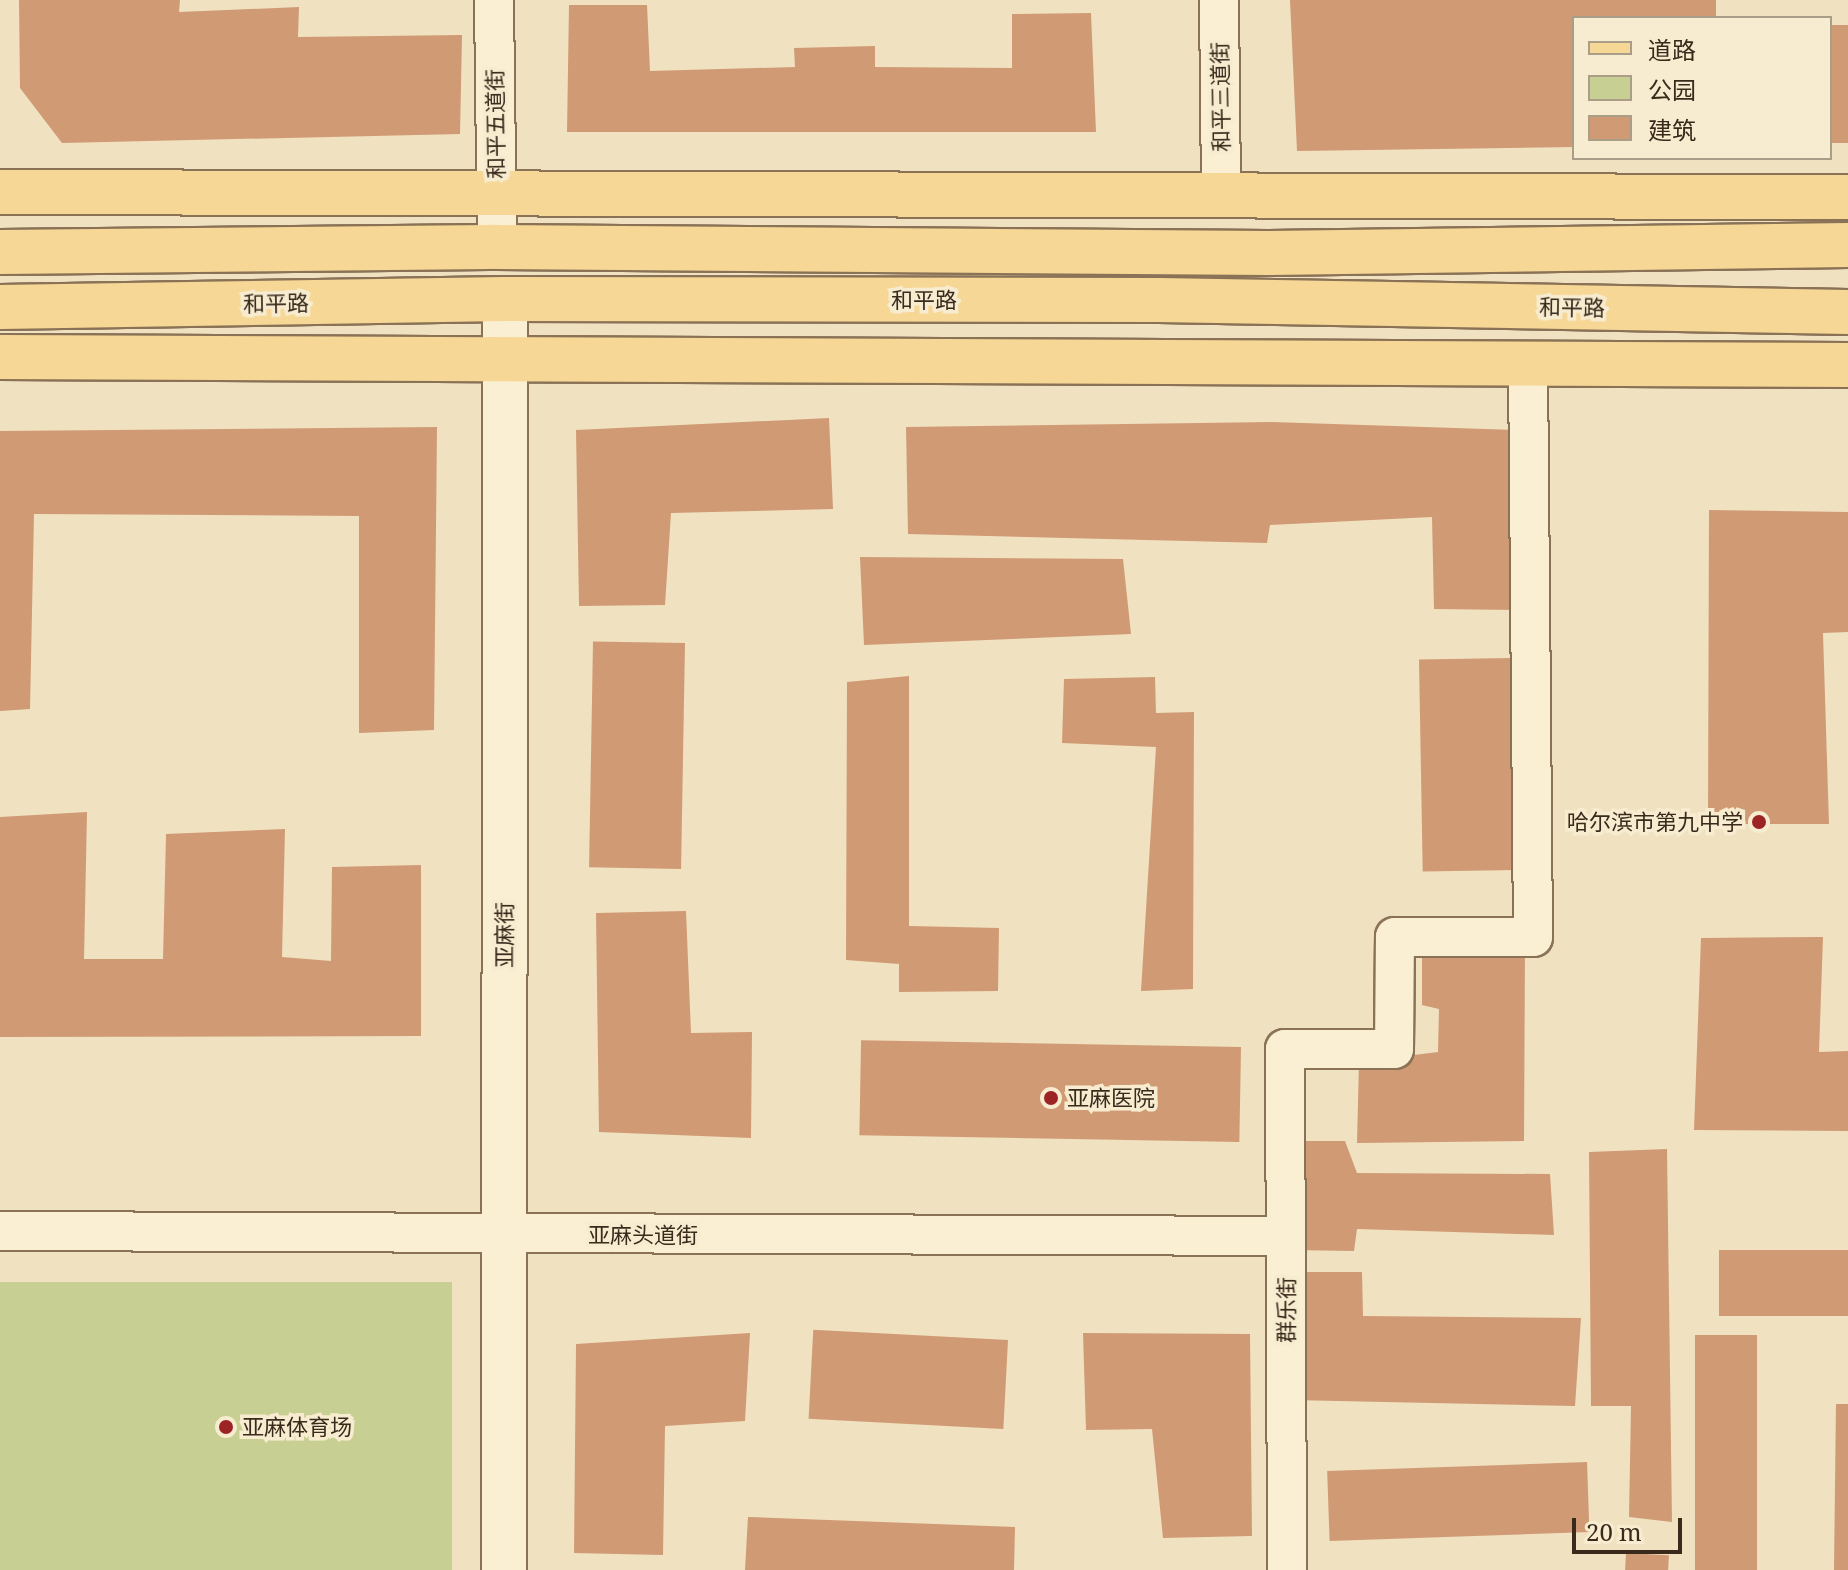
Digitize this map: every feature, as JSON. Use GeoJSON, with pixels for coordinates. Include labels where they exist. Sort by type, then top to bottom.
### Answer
{"type":"FeatureCollection","features":[{"type":"Feature","properties":{"kind":"main road"},"geometry":{"type":"LineString","coordinates":[[0,192],[1848,197]]}},
{"type":"Feature","properties":{"kind":"main road"},"geometry":{"type":"LineString","coordinates":[[1539,249],[1675,197]]}},
{"type":"Feature","properties":{"kind":"main road"},"geometry":{"type":"LineString","coordinates":[[0,252],[497,247],[1539,249],[1848,245]]}},
{"type":"Feature","properties":{"kind":"main road","name":"和平路"},"geometry":{"type":"LineString","coordinates":[[0,307],[505,299],[1159,300],[1848,312]]}},
{"type":"Feature","properties":{"kind":"main road"},"geometry":{"type":"LineString","coordinates":[[1528,364],[1665,309]]}},
{"type":"Feature","properties":{"kind":"main road"},"geometry":{"type":"LineString","coordinates":[[0,357],[1848,365]]}},
{"type":"Feature","properties":{"kind":"street","name":"和平五道街"},"geometry":{"type":"LineString","coordinates":[[494,0],[497,247]]}},
{"type":"Feature","properties":{"kind":"street","name":"和平三道街"},"geometry":{"type":"LineString","coordinates":[[1219,0],[1221,193]]}},
{"type":"Feature","properties":{"kind":"street","name":"亚麻街"},"geometry":{"type":"LineString","coordinates":[[504,1570],[505,299]]}},
{"type":"Feature","properties":{"kind":"street","name":"群乐街"},"geometry":{"type":"LineString","coordinates":[[1287,1570],[1285,1049],[1394,1049],[1395,937],[1533,937],[1528,364]]}},
{"type":"Feature","properties":{"kind":"street","name":"亚麻头道街"},"geometry":{"type":"LineString","coordinates":[[0,1231],[1286,1236]]}},
{"type":"Feature","properties":{"kind":"green space","name":"亚麻体育场"},"geometry":{"type":"Polygon","coordinates":[[[0,1282],[452,1282],[452,1570],[0,1570],[0,1282]]]}},
{"type":"Feature","properties":{"kind":"building"},"geometry":{"type":"Polygon","coordinates":[[[19,0],[180,0],[179,12],[299,7],[298,37],[462,35],[460,134],[62,143],[20,88],[19,0]]]}},
{"type":"Feature","properties":{"kind":"building"},"geometry":{"type":"Polygon","coordinates":[[[1290,0],[1716,0],[1716,16],[1572,16],[1572,147],[1297,151],[1290,0]]]}},
{"type":"Feature","properties":{"kind":"building"},"geometry":{"type":"Polygon","coordinates":[[[569,5],[647,5],[650,71],[795,67],[794,48],[875,46],[875,67],[1012,68],[1012,14],[1091,13],[1096,132],[567,132],[569,5]]]}},
{"type":"Feature","properties":{"kind":"building"},"geometry":{"type":"Polygon","coordinates":[[[1832,25],[1848,25],[1848,143],[1832,143],[1832,25]]]}},
{"type":"Feature","properties":{"kind":"building"},"geometry":{"type":"Polygon","coordinates":[[[829,418],[833,509],[671,513],[665,605],[579,606],[576,430],[829,418]]]}},
{"type":"Feature","properties":{"kind":"building"},"geometry":{"type":"Polygon","coordinates":[[[1272,422],[1516,430],[1519,610],[1434,609],[1432,517],[1270,525],[1267,543],[908,534],[906,427],[1272,422]]]}},
{"type":"Feature","properties":{"kind":"building"},"geometry":{"type":"Polygon","coordinates":[[[437,427],[434,730],[359,733],[359,516],[34,514],[30,709],[0,711],[0,431],[437,427]]]}},
{"type":"Feature","properties":{"kind":"building"},"geometry":{"type":"Polygon","coordinates":[[[1709,510],[1848,512],[1848,632],[1823,633],[1829,824],[1708,824],[1709,510]]]}},
{"type":"Feature","properties":{"kind":"building"},"geometry":{"type":"Polygon","coordinates":[[[860,557],[1123,559],[1131,634],[864,645],[860,557]]]}},
{"type":"Feature","properties":{"kind":"building"},"geometry":{"type":"Polygon","coordinates":[[[593,641],[685,643],[681,869],[589,867],[593,641]]]}},
{"type":"Feature","properties":{"kind":"building"},"geometry":{"type":"Polygon","coordinates":[[[1512,658],[1516,870],[1423,872],[1419,660],[1512,658]]]}},
{"type":"Feature","properties":{"kind":"building"},"geometry":{"type":"Polygon","coordinates":[[[909,676],[909,926],[999,928],[998,991],[899,992],[899,964],[846,960],[847,682],[909,676]]]}},
{"type":"Feature","properties":{"kind":"building"},"geometry":{"type":"Polygon","coordinates":[[[1155,677],[1156,713],[1194,712],[1193,989],[1141,991],[1156,747],[1062,743],[1064,679],[1155,677]]]}},
{"type":"Feature","properties":{"kind":"building"},"geometry":{"type":"Polygon","coordinates":[[[87,812],[84,959],[163,959],[166,834],[285,829],[282,957],[331,961],[332,867],[421,865],[421,1036],[0,1037],[0,817],[87,812]]]}},
{"type":"Feature","properties":{"kind":"building"},"geometry":{"type":"Polygon","coordinates":[[[686,911],[691,1033],[752,1032],[751,1138],[599,1132],[596,913],[686,911]]]}},
{"type":"Feature","properties":{"kind":"building"},"geometry":{"type":"Polygon","coordinates":[[[1823,937],[1819,1052],[1848,1051],[1848,1131],[1694,1130],[1701,938],[1823,937]]]}},
{"type":"Feature","properties":{"kind":"building"},"geometry":{"type":"Polygon","coordinates":[[[1525,947],[1524,1141],[1357,1143],[1359,1062],[1438,1052],[1439,1009],[1422,1005],[1422,949],[1525,947]]]}},
{"type":"Feature","properties":{"kind":"building","name":"亚麻医院"},"geometry":{"type":"Polygon","coordinates":[[[861,1040],[1241,1047],[1239,1142],[859,1135],[861,1040]]]}},
{"type":"Feature","properties":{"kind":"building"},"geometry":{"type":"Polygon","coordinates":[[[1289,1141],[1345,1141],[1357,1173],[1550,1174],[1554,1235],[1357,1229],[1354,1251],[1290,1250],[1289,1141]]]}},
{"type":"Feature","properties":{"kind":"building"},"geometry":{"type":"Polygon","coordinates":[[[1667,1149],[1672,1522],[1629,1517],[1631,1406],[1591,1406],[1589,1152],[1667,1149]]]}},
{"type":"Feature","properties":{"kind":"building"},"geometry":{"type":"Polygon","coordinates":[[[1719,1250],[1848,1250],[1848,1316],[1719,1316],[1719,1250]]]}},
{"type":"Feature","properties":{"kind":"building"},"geometry":{"type":"Polygon","coordinates":[[[1292,1272],[1362,1272],[1363,1316],[1581,1318],[1575,1406],[1291,1400],[1292,1272]]]}},
{"type":"Feature","properties":{"kind":"building"},"geometry":{"type":"Polygon","coordinates":[[[813,1330],[1008,1340],[1003,1429],[809,1419],[813,1330]]]}},
{"type":"Feature","properties":{"kind":"building"},"geometry":{"type":"Polygon","coordinates":[[[750,1333],[745,1421],[665,1426],[663,1555],[574,1553],[576,1344],[750,1333]]]}},
{"type":"Feature","properties":{"kind":"building"},"geometry":{"type":"Polygon","coordinates":[[[1083,1333],[1250,1334],[1252,1536],[1163,1538],[1152,1429],[1086,1430],[1083,1333]]]}},
{"type":"Feature","properties":{"kind":"building"},"geometry":{"type":"Polygon","coordinates":[[[1695,1335],[1757,1335],[1757,1570],[1695,1570],[1695,1335]]]}},
{"type":"Feature","properties":{"kind":"building"},"geometry":{"type":"Polygon","coordinates":[[[1836,1404],[1848,1404],[1848,1570],[1834,1570],[1836,1404]]]}},
{"type":"Feature","properties":{"kind":"building"},"geometry":{"type":"Polygon","coordinates":[[[1587,1462],[1589,1532],[1330,1541],[1327,1471],[1587,1462]]]}},
{"type":"Feature","properties":{"kind":"building"},"geometry":{"type":"Polygon","coordinates":[[[748,1517],[1015,1527],[1014,1570],[745,1570],[748,1517]]]}},
{"type":"Feature","properties":{"kind":"building"},"geometry":{"type":"Polygon","coordinates":[[[1626,1553],[1669,1555],[1668,1570],[1625,1570],[1626,1553]]]}},
{"type":"Feature","properties":{"kind":"place","name":"哈尔滨市第九中学"},"geometry":{"type":"Point","coordinates":[1759,822]}},
{"type":"Feature","properties":{"kind":"place","name":"亚麻医院"},"geometry":{"type":"Point","coordinates":[1051,1098]}},
{"type":"Feature","properties":{"kind":"place","name":"亚麻体育场"},"geometry":{"type":"Point","coordinates":[226,1427]}}]}
